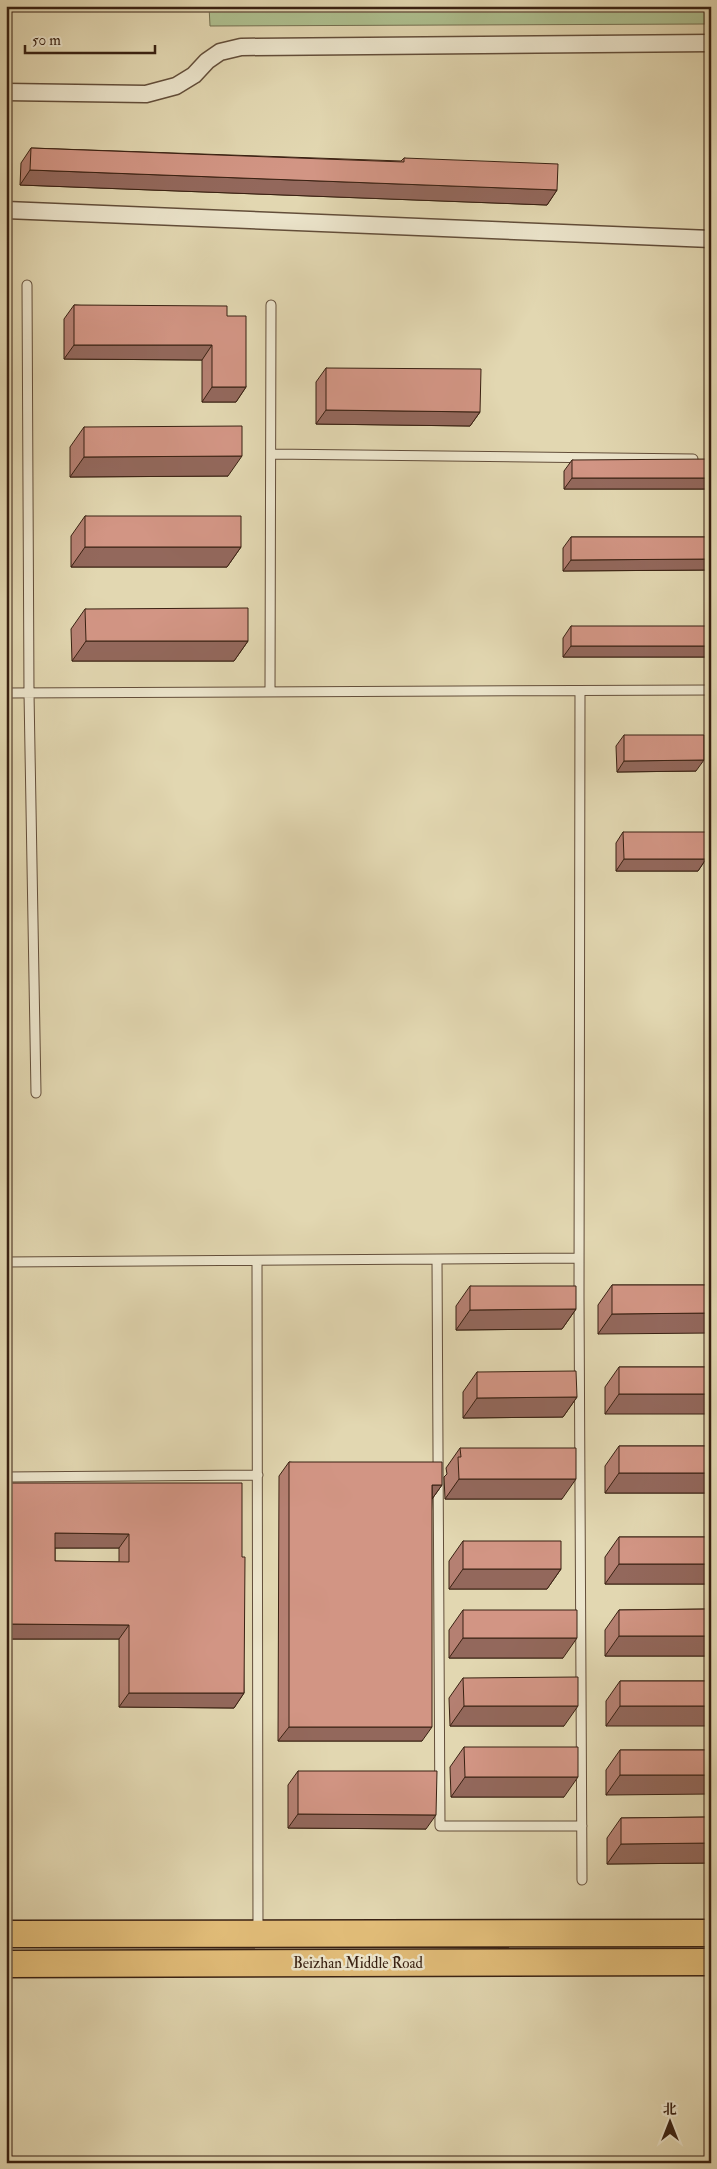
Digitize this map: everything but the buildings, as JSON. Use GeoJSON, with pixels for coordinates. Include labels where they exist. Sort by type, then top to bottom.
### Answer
{"type":"FeatureCollection","features":[{"type":"Feature","properties":{"kind":"main road","name":"Beizhan Middle Road"},"geometry":{"type":"LineString","coordinates":[[6,1934],[711,1933]]}},
{"type":"Feature","properties":{"kind":"main road","name":"Beizhan Middle Road"},"geometry":{"type":"LineString","coordinates":[[6,1964],[711,1962]]}},
{"type":"Feature","properties":{"kind":"street"},"geometry":{"type":"LineString","coordinates":[[6,92],[146,94],[176,86],[194,75],[207,61],[220,52],[240,47],[711,43]]}},
{"type":"Feature","properties":{"kind":"street"},"geometry":{"type":"LineString","coordinates":[[6,210],[711,239]]}},
{"type":"Feature","properties":{"kind":"lane"},"geometry":{"type":"LineString","coordinates":[[27,286],[28,693],[36,1093]]}},
{"type":"Feature","properties":{"kind":"lane"},"geometry":{"type":"LineString","coordinates":[[270,692],[271,305]]}},
{"type":"Feature","properties":{"kind":"lane"},"geometry":{"type":"LineString","coordinates":[[271,454],[694,459]]}},
{"type":"Feature","properties":{"kind":"lane"},"geometry":{"type":"LineString","coordinates":[[580,690],[579,1258],[582,1880]]}},
{"type":"Feature","properties":{"kind":"lane"},"geometry":{"type":"LineString","coordinates":[[6,693],[711,690]]}},
{"type":"Feature","properties":{"kind":"lane"},"geometry":{"type":"LineString","coordinates":[[6,1262],[258,1262],[579,1258]]}},
{"type":"Feature","properties":{"kind":"lane"},"geometry":{"type":"LineString","coordinates":[[438,1260],[440,1826],[582,1826]]}},
{"type":"Feature","properties":{"kind":"lane"},"geometry":{"type":"LineString","coordinates":[[258,1262],[258,1934]]}},
{"type":"Feature","properties":{"kind":"lane"},"geometry":{"type":"LineString","coordinates":[[6,1477],[258,1475]]}},
{"type":"Feature","properties":{"kind":"green space"},"geometry":{"type":"Polygon","coordinates":[[[209,6],[705,6],[705,24],[210,26],[209,6]]]}}]}
